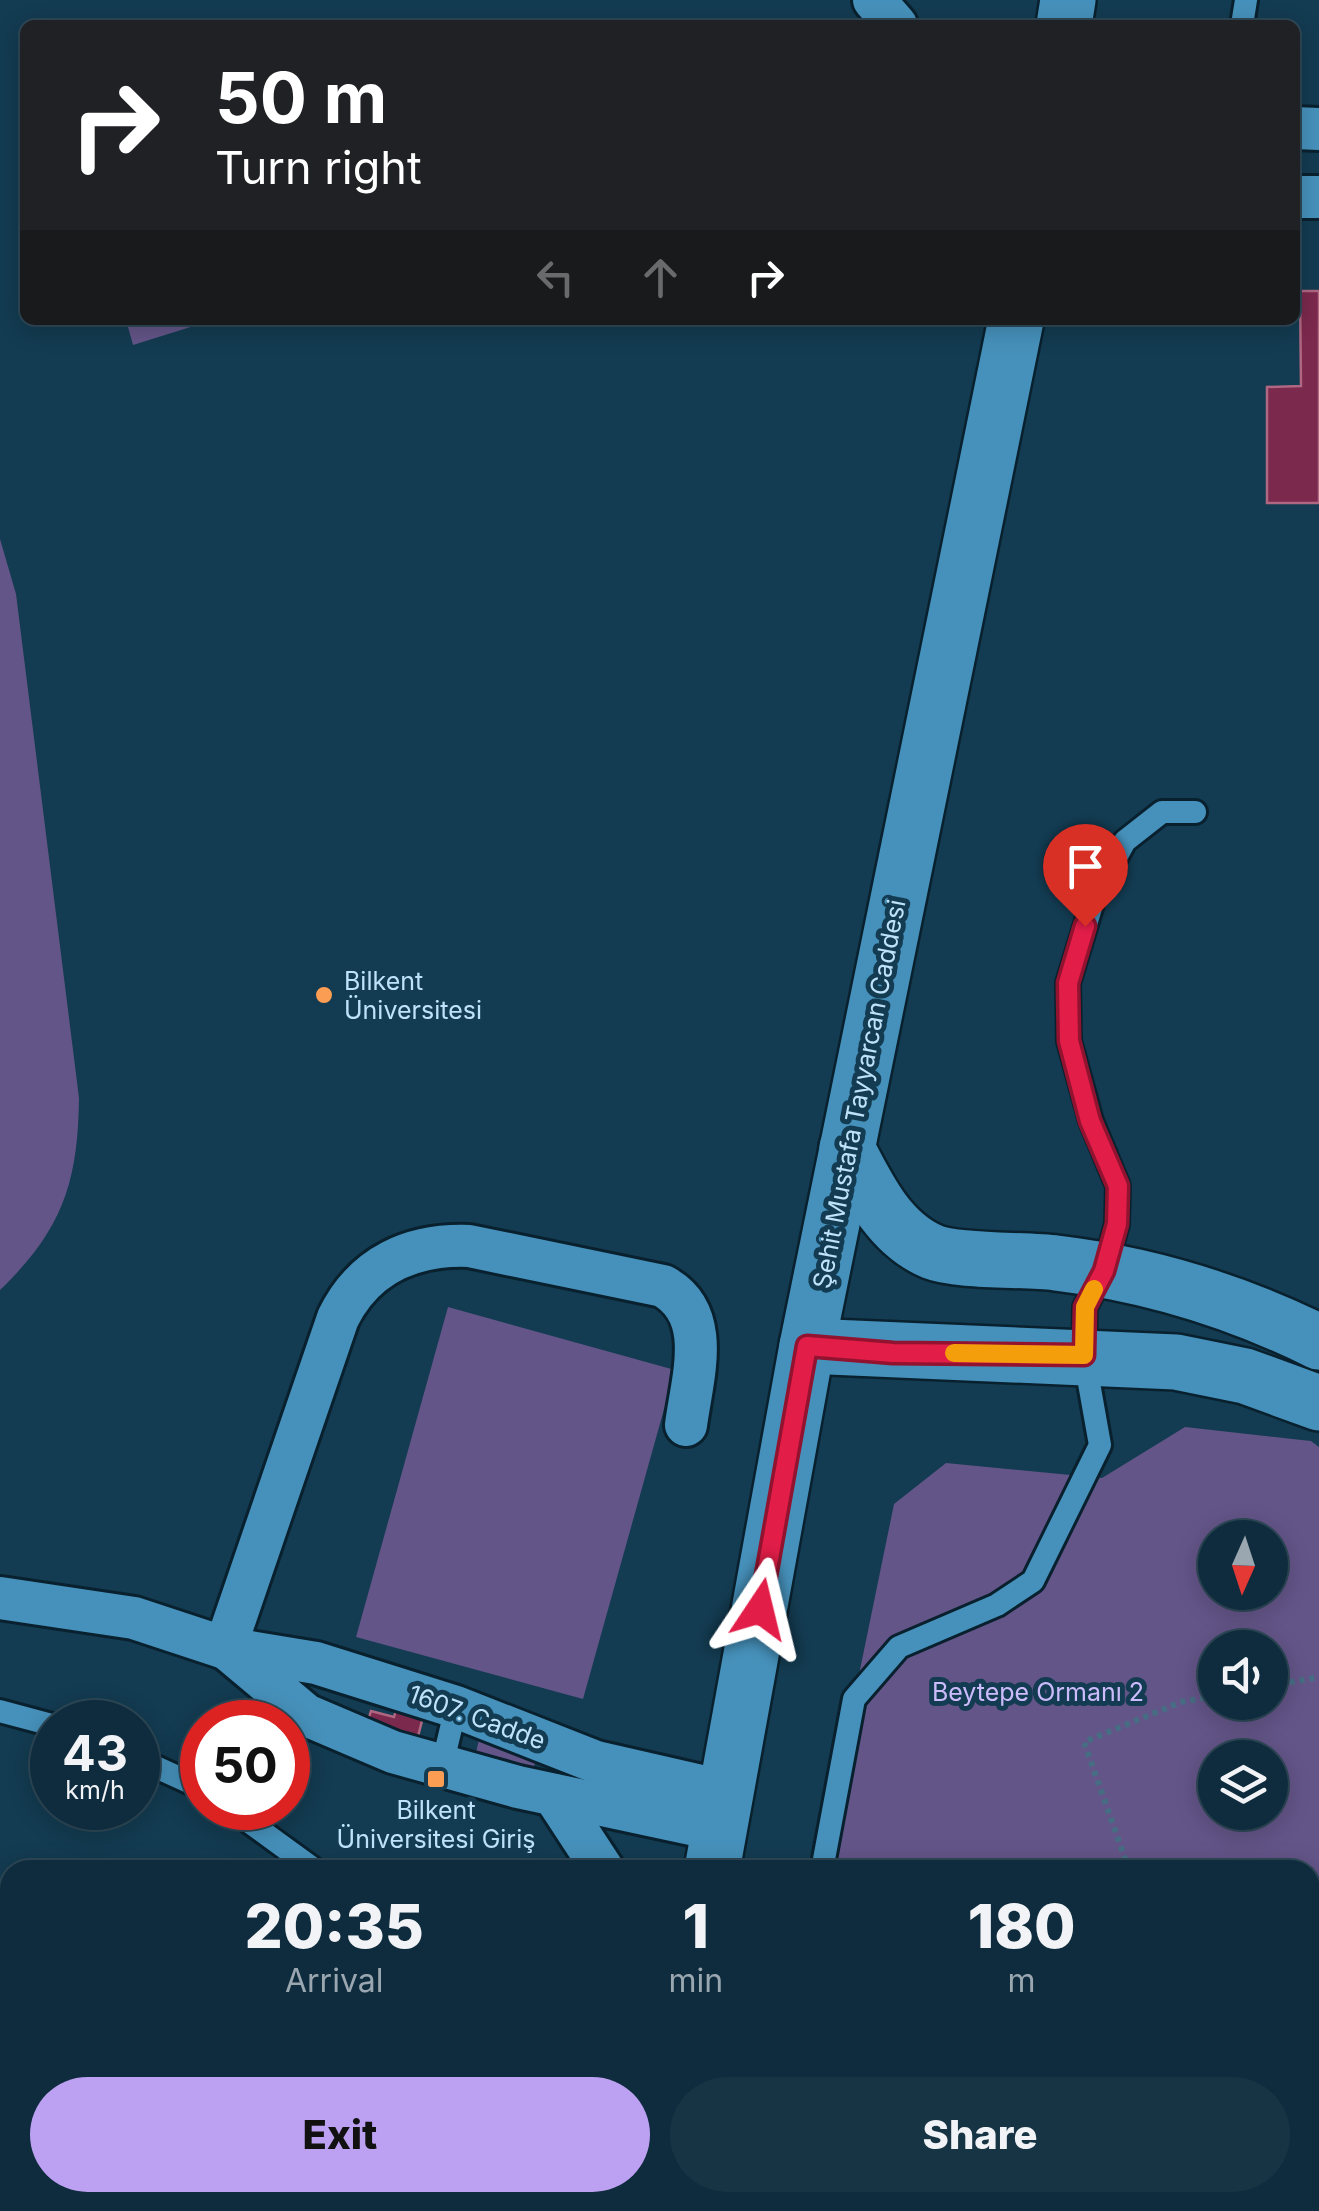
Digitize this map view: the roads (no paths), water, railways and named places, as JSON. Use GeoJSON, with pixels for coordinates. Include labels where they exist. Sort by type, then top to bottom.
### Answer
{"type":"FeatureCollection","features":[{"type":"Feature","properties":{"kind":"main road","name":"Şehit Mustafa Tayyarcan Caddesi"},"geometry":{"type":"LineString","coordinates":[[719,1831],[807,1346],[1015,325]]}},
{"type":"Feature","properties":{"kind":"main road"},"geometry":{"type":"LineString","coordinates":[[847,1148],[884,1214],[934,1252]]}},
{"type":"Feature","properties":{"kind":"main road"},"geometry":{"type":"LineString","coordinates":[[820,1290],[866,1258],[934,1252],[1104,1271],[1176,1286],[1262,1314],[1319,1342]]}},
{"type":"Feature","properties":{"kind":"main road"},"geometry":{"type":"LineString","coordinates":[[807,1346],[893,1353],[1084,1355],[1176,1362],[1245,1376],[1319,1404]]}},
{"type":"Feature","properties":{"kind":"street"},"geometry":{"type":"LineString","coordinates":[[874,0],[892,20]]}},
{"type":"Feature","properties":{"kind":"street"},"geometry":{"type":"LineString","coordinates":[[226,1648],[338,1318],[351,1291],[384,1263],[440,1245],[469,1246],[663,1286],[686,1303],[697,1338],[686,1425]]}},
{"type":"Feature","properties":{"kind":"street","name":"1607. Cadde"},"geometry":{"type":"LineString","coordinates":[[0,1598],[134,1618],[226,1648],[316,1663],[456,1707],[614,1767],[719,1831]]}},
{"type":"Feature","properties":{"kind":"street","name":"1607. Cadde"},"geometry":{"type":"LineString","coordinates":[[226,1648],[306,1715],[393,1752],[554,1795],[719,1831]]}},
{"type":"Feature","properties":{"kind":"street"},"geometry":{"type":"LineString","coordinates":[[554,1795],[596,1860]]}},
{"type":"Feature","properties":{"kind":"lane"},"geometry":{"type":"LineString","coordinates":[[824,1860],[854,1699],[899,1647],[997,1604],[1033,1581],[1100,1445],[1084,1355],[1085,1307],[1104,1271],[1117,1224],[1118,1186],[1090,1121],[1069,1041],[1068,983],[1094,898],[1125,841],[1162,812],[1195,812]]}},
{"type":"Feature","properties":{"kind":"lane"},"geometry":{"type":"LineString","coordinates":[[442,1766],[456,1707]]}},
{"type":"Feature","properties":{"kind":"lane"},"geometry":{"type":"LineString","coordinates":[[0,1712],[30,1720]]}},
{"type":"Feature","properties":{"kind":"lane"},"geometry":{"type":"LineString","coordinates":[[554,1795],[564,1750]]}},
{"type":"Feature","properties":{"kind":"lane"},"geometry":{"type":"LineString","coordinates":[[260,1830],[301,1860]]}},
{"type":"Feature","properties":{"kind":"place","name":"Bilkent Üniversitesi"},"geometry":{"type":"Point","coordinates":[324,995]}},
{"type":"Feature","properties":{"kind":"place","name":"Bilkent Üniversitesi Giriş"},"geometry":{"type":"Point","coordinates":[436,1779]}},
{"type":"Feature","properties":{"kind":"park label","name":"Beytepe Ormanı 2"},"geometry":{"type":"Point","coordinates":[1038,1692]}}]}
